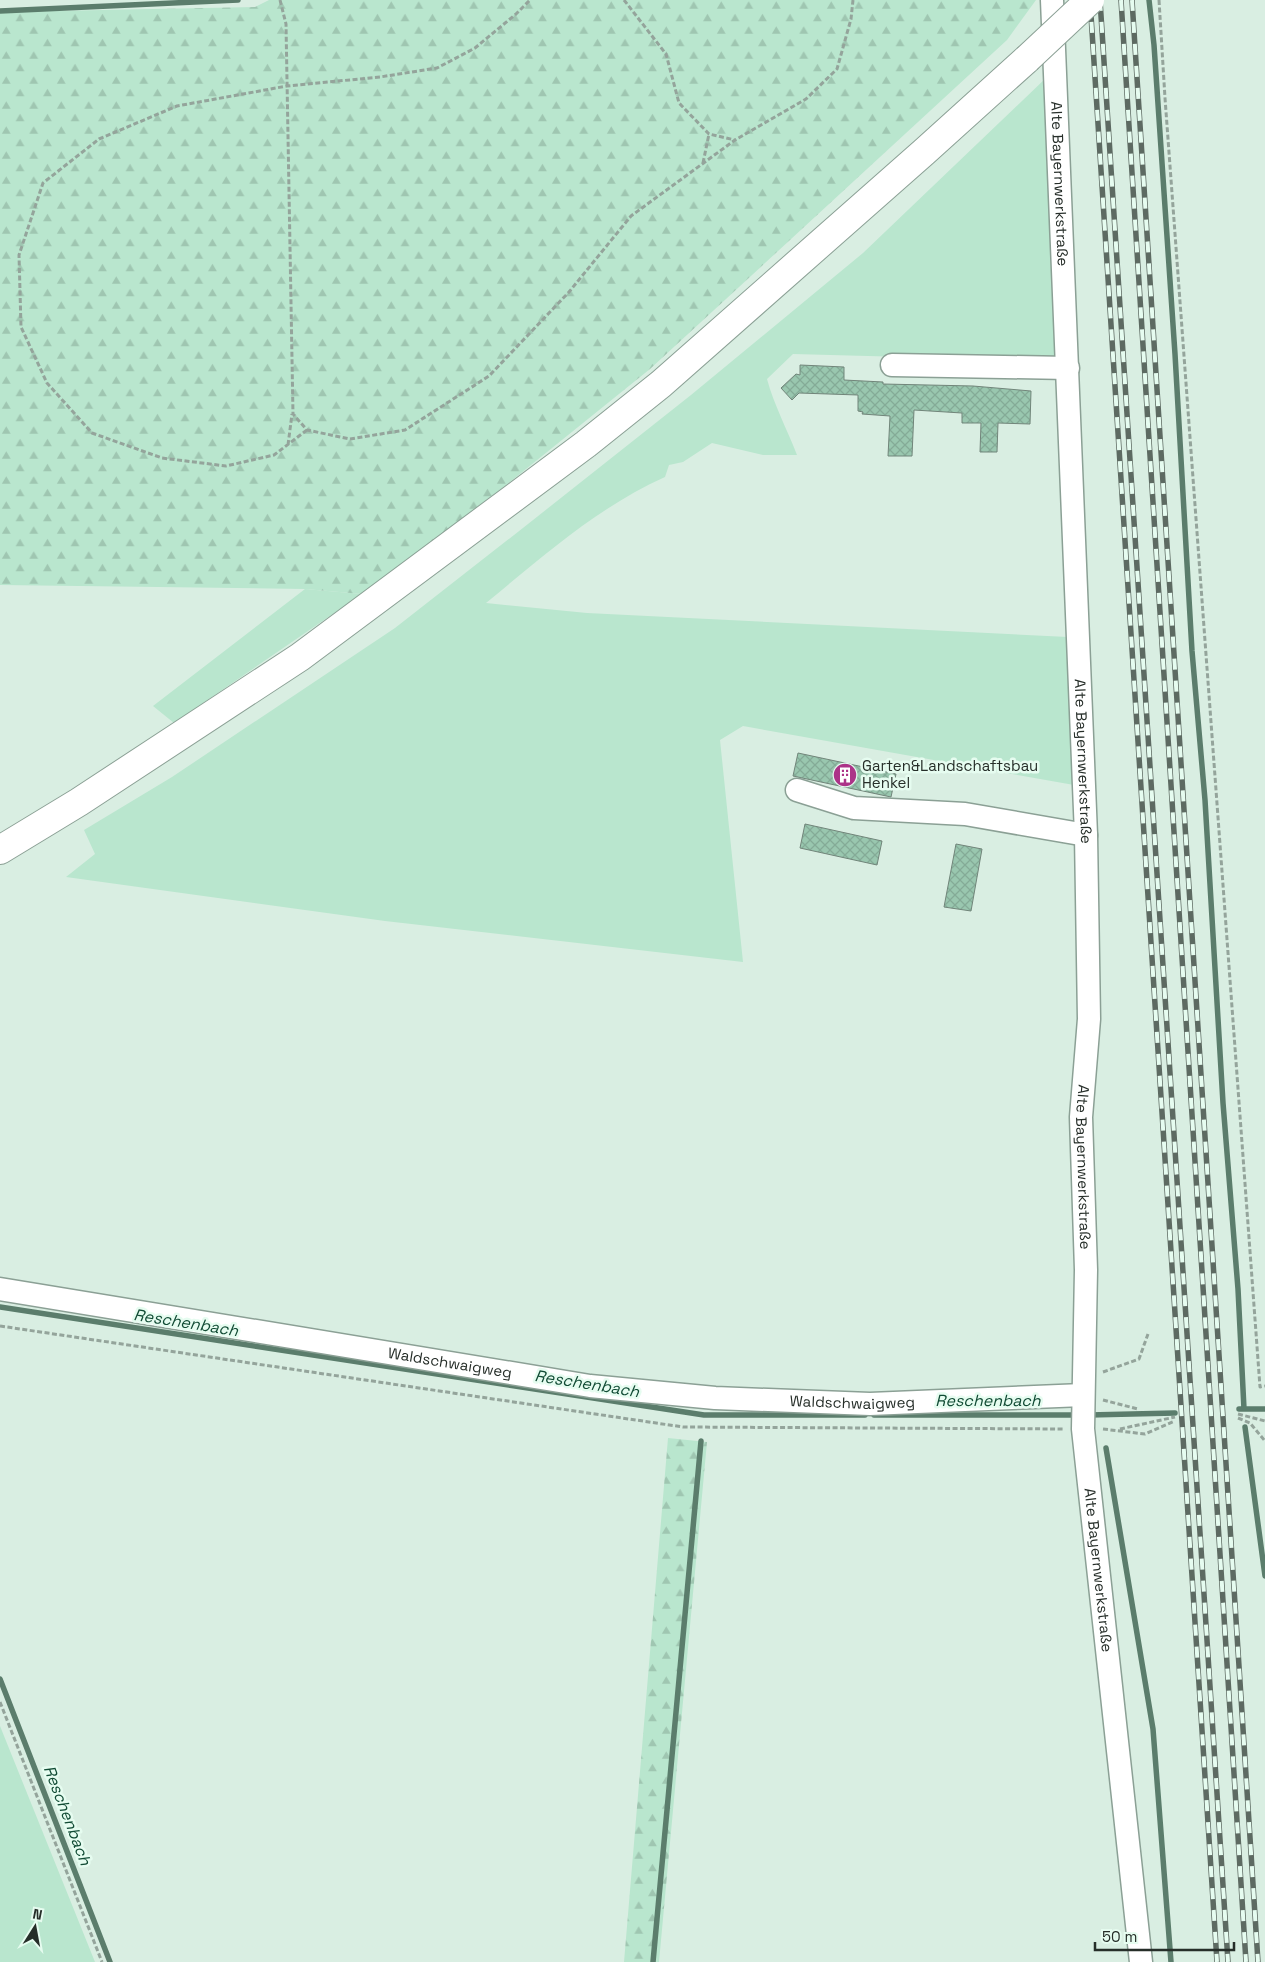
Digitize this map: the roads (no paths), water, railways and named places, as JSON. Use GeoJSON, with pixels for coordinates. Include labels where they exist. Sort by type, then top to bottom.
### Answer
{"type":"FeatureCollection","features":[{"type":"Feature","properties":{"kind":"highway"},"geometry":{"type":"LineString","coordinates":[[0,850],[79,802],[300,657],[586,444],[661,384],[924,152],[1090,0]]}},
{"type":"Feature","properties":{"kind":"street","name":"Alte Bayernwerkstraße"},"geometry":{"type":"LineString","coordinates":[[1052,0],[1086,835],[1089,1018],[1081,1117],[1086,1270],[1083,1402],[1141,1962]]}},
{"type":"Feature","properties":{"kind":"street"},"geometry":{"type":"LineString","coordinates":[[892,365],[1068,368]]}},
{"type":"Feature","properties":{"kind":"street"},"geometry":{"type":"LineString","coordinates":[[796,790],[854,808],[965,814],[1086,835]]}},
{"type":"Feature","properties":{"kind":"street","name":"Waldschwaigweg"},"geometry":{"type":"LineString","coordinates":[[0,1289],[590,1386],[715,1398],[870,1404],[1083,1402]]}},
{"type":"Feature","properties":{"kind":"waterway"},"geometry":{"type":"LineString","coordinates":[[0,11],[238,0]]}},
{"type":"Feature","properties":{"kind":"waterway"},"geometry":{"type":"LineString","coordinates":[[1149,0],[1154,45],[1175,354],[1192,651],[1205,800],[1223,1103],[1238,1289],[1244,1409]]}},
{"type":"Feature","properties":{"kind":"waterway","name":"Reschenbach"},"geometry":{"type":"LineString","coordinates":[[0,1307],[704,1415],[865,1415]]}},
{"type":"Feature","properties":{"kind":"waterway","name":"Reschenbach"},"geometry":{"type":"LineString","coordinates":[[1239,1409],[1265,1409]]}},
{"type":"Feature","properties":{"kind":"waterway","name":"Reschenbach"},"geometry":{"type":"LineString","coordinates":[[1089,1415],[1175,1413]]}},
{"type":"Feature","properties":{"kind":"waterway","name":"Reschenbach"},"geometry":{"type":"LineString","coordinates":[[874,1415],[1080,1415]]}},
{"type":"Feature","properties":{"kind":"waterway"},"geometry":{"type":"LineString","coordinates":[[1245,1427],[1265,1576]]}},
{"type":"Feature","properties":{"kind":"waterway"},"geometry":{"type":"LineString","coordinates":[[653,1962],[701,1441]]}},
{"type":"Feature","properties":{"kind":"waterway"},"geometry":{"type":"LineString","coordinates":[[1106,1448],[1153,1729],[1171,1962]]}},
{"type":"Feature","properties":{"kind":"waterway","name":"Reschenbach"},"geometry":{"type":"LineString","coordinates":[[0,1679],[110,1962]]}},
{"type":"Feature","properties":{"kind":"railway"},"geometry":{"type":"LineString","coordinates":[[1090,0],[1217,1962]]}},
{"type":"Feature","properties":{"kind":"railway"},"geometry":{"type":"LineString","coordinates":[[1100,0],[1228,1962]]}},
{"type":"Feature","properties":{"kind":"railway"},"geometry":{"type":"LineString","coordinates":[[1121,0],[1246,1962]]}},
{"type":"Feature","properties":{"kind":"railway"},"geometry":{"type":"LineString","coordinates":[[1132,0],[1258,1962]]}},
{"type":"Feature","properties":{"kind":"place","name":"Garten&Landschaftsbau Henkel"},"geometry":{"type":"Point","coordinates":[845,775]}}]}
